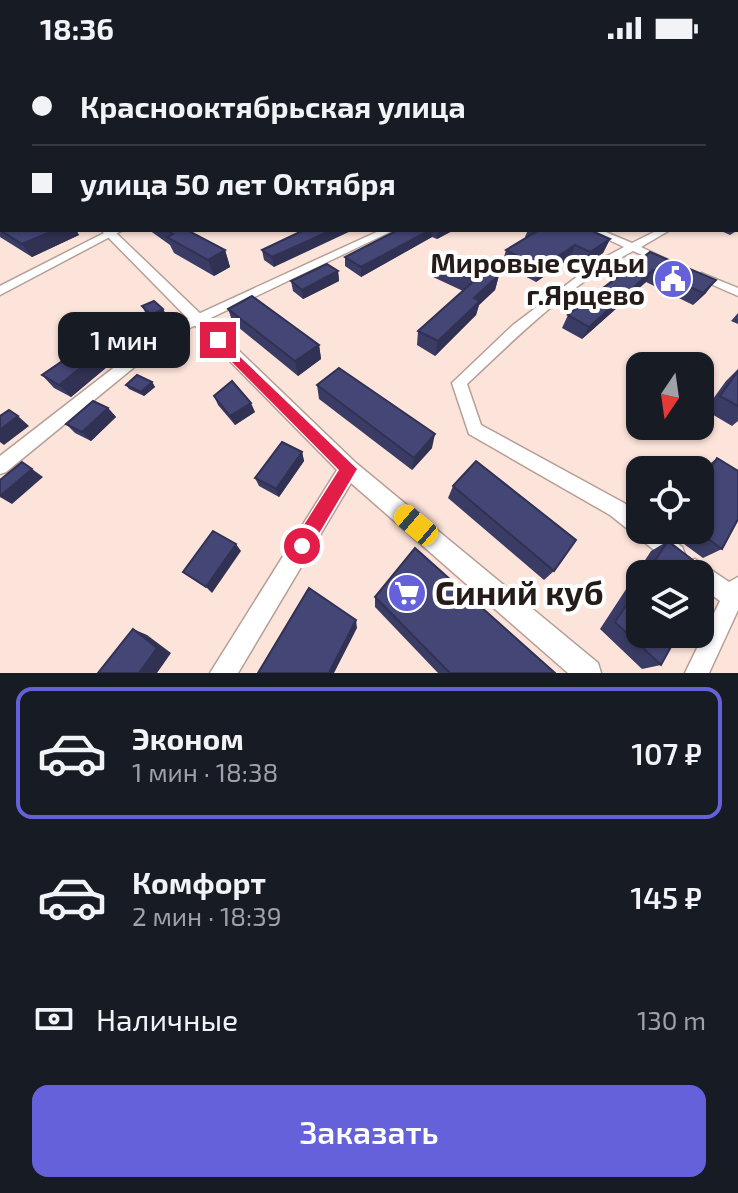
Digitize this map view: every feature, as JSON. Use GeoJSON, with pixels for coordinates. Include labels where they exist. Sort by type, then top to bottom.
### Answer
{"type":"FeatureCollection","features":[{"type":"Feature","properties":{"kind":"street"},"geometry":{"type":"LineString","coordinates":[[0,291],[110,232]]}},
{"type":"Feature","properties":{"kind":"street"},"geometry":{"type":"LineString","coordinates":[[113,232],[349,469],[588,673]]}},
{"type":"Feature","properties":{"kind":"street"},"geometry":{"type":"LineString","coordinates":[[0,466],[166,334],[385,232]]}},
{"type":"Feature","properties":{"kind":"street"},"geometry":{"type":"LineString","coordinates":[[598,232],[672,263]]}},
{"type":"Feature","properties":{"kind":"street"},"geometry":{"type":"LineString","coordinates":[[626,516],[475,429],[459,383],[518,328],[602,263],[661,232]]}},
{"type":"Feature","properties":{"kind":"street"},"geometry":{"type":"LineString","coordinates":[[685,269],[738,292]]}},
{"type":"Feature","properties":{"kind":"street"},"geometry":{"type":"LineString","coordinates":[[223,673],[349,469]]}},
{"type":"Feature","properties":{"kind":"street"},"geometry":{"type":"LineString","coordinates":[[665,544],[735,592],[697,673]]}},
{"type":"Feature","properties":{"kind":"building"},"geometry":{"type":"Polygon","coordinates":[[[3,232],[50,232],[22,244],[3,232]]]}},
{"type":"Feature","properties":{"kind":"building"},"geometry":{"type":"Polygon","coordinates":[[[170,232],[191,232],[225,250],[208,260],[167,237],[173,234],[170,232]]]}},
{"type":"Feature","properties":{"kind":"building"},"geometry":{"type":"Polygon","coordinates":[[[300,232],[328,232],[272,257],[262,250],[300,232]]]}},
{"type":"Feature","properties":{"kind":"building"},"geometry":{"type":"Polygon","coordinates":[[[394,232],[426,232],[361,267],[345,257],[394,232]]]}},
{"type":"Feature","properties":{"kind":"building"},"geometry":{"type":"Polygon","coordinates":[[[536,232],[594,232],[610,239],[590,252],[575,245],[541,268],[506,250],[536,232]]]}},
{"type":"Feature","properties":{"kind":"building"},"geometry":{"type":"Polygon","coordinates":[[[650,252],[716,280],[703,293],[653,270],[589,327],[568,315],[650,252]]]}},
{"type":"Feature","properties":{"kind":"building"},"geometry":{"type":"Polygon","coordinates":[[[447,253],[499,275],[474,298],[480,301],[438,341],[418,331],[475,280],[435,262],[447,253]]]}},
{"type":"Feature","properties":{"kind":"building"},"geometry":{"type":"Polygon","coordinates":[[[327,264],[338,271],[302,290],[291,281],[327,264]]]}},
{"type":"Feature","properties":{"kind":"building"},"geometry":{"type":"Polygon","coordinates":[[[252,296],[319,345],[295,361],[228,309],[252,296]]]}},
{"type":"Feature","properties":{"kind":"building"},"geometry":{"type":"Polygon","coordinates":[[[154,301],[163,309],[151,315],[142,306],[154,301]]]}},
{"type":"Feature","properties":{"kind":"building"},"geometry":{"type":"Polygon","coordinates":[[[112,327],[124,333],[59,385],[42,375],[112,327]]]}},
{"type":"Feature","properties":{"kind":"building"},"geometry":{"type":"Polygon","coordinates":[[[339,368],[435,434],[414,458],[317,385],[339,368]]]}},
{"type":"Feature","properties":{"kind":"building"},"geometry":{"type":"Polygon","coordinates":[[[738,371],[738,406],[720,396],[738,371]]]}},
{"type":"Feature","properties":{"kind":"building"},"geometry":{"type":"Polygon","coordinates":[[[137,375],[152,382],[141,392],[126,385],[137,375]]]}},
{"type":"Feature","properties":{"kind":"building"},"geometry":{"type":"Polygon","coordinates":[[[232,381],[251,403],[230,416],[214,396],[232,381]]]}},
{"type":"Feature","properties":{"kind":"building"},"geometry":{"type":"Polygon","coordinates":[[[93,401],[108,408],[82,432],[66,424],[93,401]]]}},
{"type":"Feature","properties":{"kind":"building"},"geometry":{"type":"Polygon","coordinates":[[[9,410],[18,416],[0,430],[0,416],[9,410]]]}},
{"type":"Feature","properties":{"kind":"building"},"geometry":{"type":"Polygon","coordinates":[[[282,442],[302,452],[276,489],[255,478],[282,442]]]}},
{"type":"Feature","properties":{"kind":"building"},"geometry":{"type":"Polygon","coordinates":[[[717,458],[738,471],[738,519],[722,549],[714,543],[714,463],[717,458]]]}},
{"type":"Feature","properties":{"kind":"building"},"geometry":{"type":"Polygon","coordinates":[[[476,461],[576,540],[554,571],[453,486],[476,461]]]}},
{"type":"Feature","properties":{"kind":"building"},"geometry":{"type":"Polygon","coordinates":[[[22,462],[32,469],[0,496],[0,480],[22,462]]]}},
{"type":"Feature","properties":{"kind":"building"},"geometry":{"type":"Polygon","coordinates":[[[213,531],[236,544],[206,587],[183,572],[213,531]]]}},
{"type":"Feature","properties":{"kind":"building"},"geometry":{"type":"Polygon","coordinates":[[[666,544],[672,544],[693,560],[655,560],[666,544]]]}},
{"type":"Feature","properties":{"kind":"building"},"geometry":{"type":"Polygon","coordinates":[[[415,548],[555,673],[450,673],[375,597],[415,548]]]}},
{"type":"Feature","properties":{"kind":"building"},"geometry":{"type":"Polygon","coordinates":[[[309,588],[356,620],[329,673],[258,673],[309,588]]]}},
{"type":"Feature","properties":{"kind":"building"},"geometry":{"type":"Polygon","coordinates":[[[626,605],[626,632],[615,622],[626,605]]]}},
{"type":"Feature","properties":{"kind":"building"},"geometry":{"type":"Polygon","coordinates":[[[133,629],[157,648],[139,673],[98,673],[133,629]]]}},
{"type":"Feature","properties":{"kind":"building"},"geometry":{"type":"Polygon","coordinates":[[[643,648],[670,648],[661,665],[643,648]]]}},
{"type":"Feature","properties":{"kind":"place","name":"Мировые судьи г.Ярцево"},"geometry":{"type":"Point","coordinates":[673,279]}},
{"type":"Feature","properties":{"kind":"place","name":"Синий куб"},"geometry":{"type":"Point","coordinates":[407,593]}},
{"type":"Feature","properties":{"kind":"route"},"geometry":{"type":"LineString","coordinates":[[218,340],[349,469],[302,546]]}}]}
